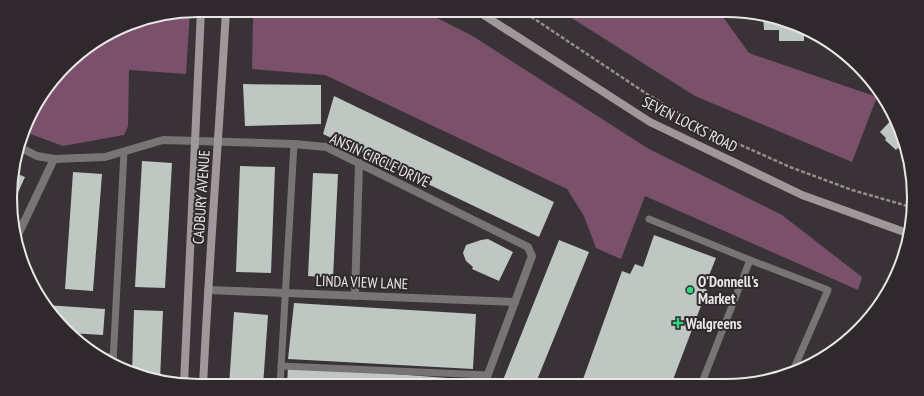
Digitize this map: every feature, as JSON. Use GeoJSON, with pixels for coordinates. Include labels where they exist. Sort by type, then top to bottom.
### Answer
{"type":"FeatureCollection","features":[{"type":"Feature","properties":{"kind":"street","name":"CADBURY AVENUE"},"geometry":{"type":"LineString","coordinates":[[184,379],[201,17]]}},
{"type":"Feature","properties":{"kind":"street","name":"CADBURY AVENUE"},"geometry":{"type":"LineString","coordinates":[[203,379],[226,17]]}},
{"type":"Feature","properties":{"kind":"street","name":"SEVEN LOCKS ROAD"},"geometry":{"type":"LineString","coordinates":[[487,17],[650,122],[802,195],[904,232]]}},
{"type":"Feature","properties":{"kind":"street","name":"ANSIN CIRCLE DRIVE"},"geometry":{"type":"LineString","coordinates":[[23,150],[37,156],[54,159],[105,157],[163,140],[294,144],[326,147],[359,163],[528,247],[532,256],[486,379]]}},
{"type":"Feature","properties":{"kind":"street"},"geometry":{"type":"LineString","coordinates":[[20,230],[54,159]]}},
{"type":"Feature","properties":{"kind":"street"},"geometry":{"type":"LineString","coordinates":[[355,296],[359,163]]}},
{"type":"Feature","properties":{"kind":"street","name":"LINDA VIEW LANE"},"geometry":{"type":"LineString","coordinates":[[208,290],[515,302]]}},
{"type":"Feature","properties":{"kind":"lane"},"geometry":{"type":"LineString","coordinates":[[280,379],[294,144]]}},
{"type":"Feature","properties":{"kind":"lane"},"geometry":{"type":"LineString","coordinates":[[113,358],[124,152]]}},
{"type":"Feature","properties":{"kind":"lane"},"geometry":{"type":"LineString","coordinates":[[649,220],[828,290],[796,365]]}},
{"type":"Feature","properties":{"kind":"lane"},"geometry":{"type":"LineString","coordinates":[[703,379],[750,260]]}},
{"type":"Feature","properties":{"kind":"lane"},"geometry":{"type":"LineString","coordinates":[[281,366],[488,375]]}},
{"type":"Feature","properties":{"kind":"path"},"geometry":{"type":"LineString","coordinates":[[532,17],[647,94],[688,119],[734,142],[790,167],[852,190],[907,206]]}},
{"type":"Feature","properties":{"kind":"shaded area"},"geometry":{"type":"Polygon","coordinates":[[[190,17],[186,74],[129,70],[128,126],[124,135],[63,146],[29,134],[41,107],[54,88],[70,70],[88,54],[107,41],[129,31],[163,20],[190,17]]]}},
{"type":"Feature","properties":{"kind":"shaded area"},"geometry":{"type":"Polygon","coordinates":[[[435,17],[471,35],[649,149],[782,215],[862,277],[858,290],[645,196],[621,259],[596,248],[584,216],[567,189],[325,75],[252,69],[253,18],[435,17]]]}},
{"type":"Feature","properties":{"kind":"shaded area"},"geometry":{"type":"Polygon","coordinates":[[[570,17],[723,17],[749,53],[877,98],[852,162],[695,96],[570,17]]]}},
{"type":"Feature","properties":{"kind":"building"},"geometry":{"type":"Polygon","coordinates":[[[763,21],[804,35],[804,41],[779,41],[779,30],[764,30],[763,21]]]}},
{"type":"Feature","properties":{"kind":"building"},"geometry":{"type":"Polygon","coordinates":[[[243,84],[321,85],[321,124],[245,126],[243,84]]]}},
{"type":"Feature","properties":{"kind":"building"},"geometry":{"type":"Polygon","coordinates":[[[334,96],[554,202],[539,237],[323,134],[334,96]]]}},
{"type":"Feature","properties":{"kind":"building"},"geometry":{"type":"Polygon","coordinates":[[[890,122],[901,151],[898,148],[896,150],[885,140],[886,138],[880,132],[890,122]]]}},
{"type":"Feature","properties":{"kind":"building"},"geometry":{"type":"Polygon","coordinates":[[[142,161],[172,163],[165,288],[135,287],[142,161]]]}},
{"type":"Feature","properties":{"kind":"building"},"geometry":{"type":"Polygon","coordinates":[[[240,166],[275,167],[271,273],[236,272],[240,166]]]}},
{"type":"Feature","properties":{"kind":"building"},"geometry":{"type":"Polygon","coordinates":[[[73,172],[102,174],[93,291],[65,289],[73,172]]]}},
{"type":"Feature","properties":{"kind":"building"},"geometry":{"type":"Polygon","coordinates":[[[313,173],[338,174],[333,278],[308,276],[313,173]]]}},
{"type":"Feature","properties":{"kind":"building"},"geometry":{"type":"Polygon","coordinates":[[[19,174],[25,177],[17,195],[19,174]]]}},
{"type":"Feature","properties":{"kind":"building"},"geometry":{"type":"Polygon","coordinates":[[[654,235],[716,258],[704,288],[707,290],[673,379],[583,379],[622,271],[630,274],[635,264],[643,267],[654,235]]]}},
{"type":"Feature","properties":{"kind":"building"},"geometry":{"type":"Polygon","coordinates":[[[488,239],[513,252],[499,281],[472,269],[473,267],[466,261],[463,253],[466,245],[488,239]]]}},
{"type":"Feature","properties":{"kind":"building"},"geometry":{"type":"Polygon","coordinates":[[[559,240],[589,252],[537,379],[503,379],[559,240]]]}},
{"type":"Feature","properties":{"kind":"building"},"geometry":{"type":"Polygon","coordinates":[[[294,303],[476,314],[473,369],[288,359],[294,303]]]}},
{"type":"Feature","properties":{"kind":"building"},"geometry":{"type":"Polygon","coordinates":[[[52,305],[105,309],[103,335],[79,334],[52,305]]]}},
{"type":"Feature","properties":{"kind":"building"},"geometry":{"type":"Polygon","coordinates":[[[134,310],[163,311],[160,375],[132,366],[134,310]]]}},
{"type":"Feature","properties":{"kind":"building"},"geometry":{"type":"Polygon","coordinates":[[[234,312],[268,315],[263,379],[229,379],[234,312]]]}},
{"type":"Feature","properties":{"kind":"building"},"geometry":{"type":"Polygon","coordinates":[[[288,366],[461,379],[287,379],[288,366]]]}},
{"type":"Feature","properties":{"kind":"place","name":"O'Donnell's Market"},"geometry":{"type":"Point","coordinates":[690,290]}},
{"type":"Feature","properties":{"kind":"place","name":"Walgreens"},"geometry":{"type":"Point","coordinates":[678,323]}}]}
